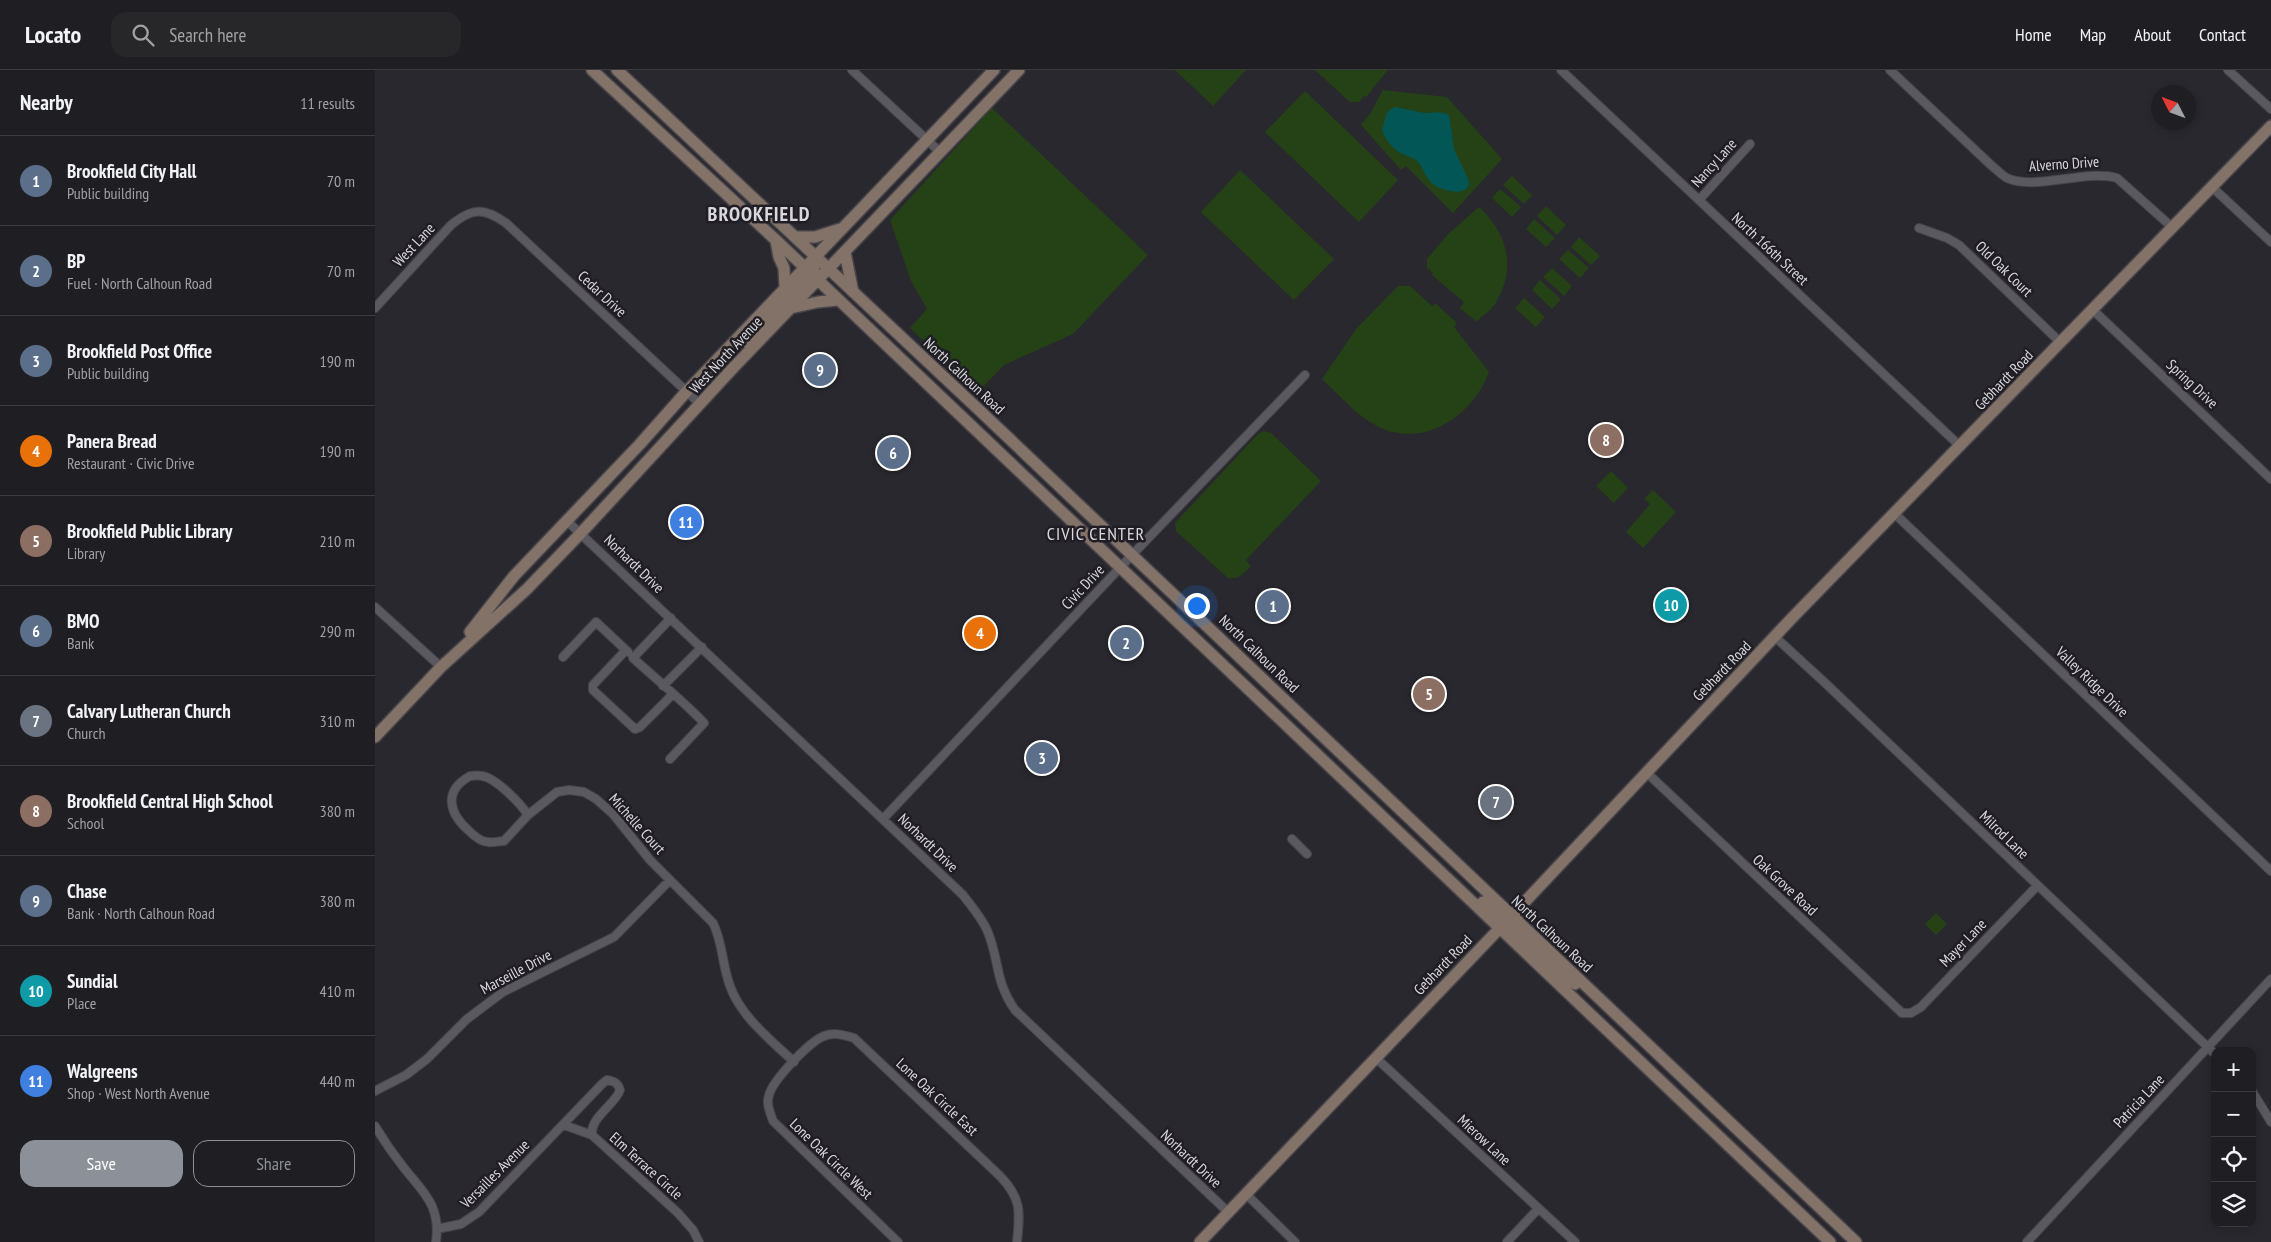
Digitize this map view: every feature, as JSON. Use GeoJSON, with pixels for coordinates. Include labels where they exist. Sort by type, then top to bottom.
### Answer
{"type":"FeatureCollection","features":[{"type":"Feature","properties":{"kind":"main road","name":"North Calhoun Road"},"geometry":{"type":"LineString","coordinates":[[592,70],[811,274],[1830,1242]]}},
{"type":"Feature","properties":{"kind":"main road","name":"North Calhoun Road"},"geometry":{"type":"LineString","coordinates":[[617,70],[796,237],[853,294],[930,363],[1856,1242]]}},
{"type":"Feature","properties":{"kind":"main road","name":"West North Avenue"},"geometry":{"type":"LineString","coordinates":[[375,737],[441,667],[527,589],[791,308],[811,274],[815,256],[994,70]]}},
{"type":"Feature","properties":{"kind":"main road","name":"West North Avenue"},"geometry":{"type":"LineString","coordinates":[[451,658],[514,576],[785,288],[811,274],[829,269],[1019,70]]}},
{"type":"Feature","properties":{"kind":"main road","name":"Gebhardt Road"},"geometry":{"type":"LineString","coordinates":[[1200,1242],[1512,916],[1775,637],[2271,126]]}},
{"type":"Feature","properties":{"kind":"main road"},"geometry":{"type":"LineString","coordinates":[[796,237],[815,237],[841,228]]}},
{"type":"Feature","properties":{"kind":"main road"},"geometry":{"type":"LineString","coordinates":[[776,241],[779,257],[784,268],[785,288]]}},
{"type":"Feature","properties":{"kind":"main road"},"geometry":{"type":"LineString","coordinates":[[845,252],[853,294]]}},
{"type":"Feature","properties":{"kind":"main road"},"geometry":{"type":"LineString","coordinates":[[733,368],[761,327],[811,274]]}},
{"type":"Feature","properties":{"kind":"main road"},"geometry":{"type":"LineString","coordinates":[[791,308],[817,302],[838,300]]}},
{"type":"Feature","properties":{"kind":"main road"},"geometry":{"type":"LineString","coordinates":[[1423,856],[1448,869],[1499,916],[1505,919],[1512,916]]}},
{"type":"Feature","properties":{"kind":"main road"},"geometry":{"type":"LineString","coordinates":[[1499,928],[1510,926],[1557,971],[1608,1006]]}},
{"type":"Feature","properties":{"kind":"street"},"geometry":{"type":"LineString","coordinates":[[852,70],[940,152]]}},
{"type":"Feature","properties":{"kind":"street","name":"North 166th Street"},"geometry":{"type":"LineString","coordinates":[[1562,70],[1961,447]]}},
{"type":"Feature","properties":{"kind":"street","name":"Alverno Drive"},"geometry":{"type":"LineString","coordinates":[[1890,70],[2007,178],[2031,181],[2090,175],[2106,175],[2117,178],[2173,228]]}},
{"type":"Feature","properties":{"kind":"street"},"geometry":{"type":"LineString","coordinates":[[2228,70],[2271,109]]}},
{"type":"Feature","properties":{"kind":"street","name":"Nancy Lane"},"geometry":{"type":"LineString","coordinates":[[1699,200],[1750,144]]}},
{"type":"Feature","properties":{"kind":"street"},"geometry":{"type":"LineString","coordinates":[[2212,187],[2271,242]]}},
{"type":"Feature","properties":{"kind":"street","name":"West Lane"},"geometry":{"type":"LineString","coordinates":[[375,308],[451,225],[466,214],[480,211]]}},
{"type":"Feature","properties":{"kind":"street","name":"Cedar Drive"},"geometry":{"type":"LineString","coordinates":[[480,211],[494,215],[506,223],[701,404]]}},
{"type":"Feature","properties":{"kind":"street","name":"Old Oak Court"},"geometry":{"type":"LineString","coordinates":[[1919,228],[1938,234],[1959,245],[2061,343]]}},
{"type":"Feature","properties":{"kind":"street","name":"Spring Drive"},"geometry":{"type":"LineString","coordinates":[[2093,310],[2271,479]]}},
{"type":"Feature","properties":{"kind":"street","name":"Civic Drive"},"geometry":{"type":"LineString","coordinates":[[883,819],[1119,568],[1305,375]]}},
{"type":"Feature","properties":{"kind":"street","name":"Valley Ridge Drive"},"geometry":{"type":"LineString","coordinates":[[1895,514],[2271,871]]}},
{"type":"Feature","properties":{"kind":"street","name":"Norhardt Drive"},"geometry":{"type":"LineString","coordinates":[[567,521],[963,896],[979,914],[988,932],[1002,988],[1015,1010],[1228,1212]]}},
{"type":"Feature","properties":{"kind":"street"},"geometry":{"type":"LineString","coordinates":[[375,607],[441,667]]}},
{"type":"Feature","properties":{"kind":"street"},"geometry":{"type":"LineString","coordinates":[[633,658],[671,618]]}},
{"type":"Feature","properties":{"kind":"street"},"geometry":{"type":"LineString","coordinates":[[563,657],[596,622],[672,695],[680,699],[704,723],[670,759]]}},
{"type":"Feature","properties":{"kind":"street","name":"Milrod Lane"},"geometry":{"type":"LineString","coordinates":[[1775,637],[2211,1050]]}},
{"type":"Feature","properties":{"kind":"street"},"geometry":{"type":"LineString","coordinates":[[663,686],[702,647]]}},
{"type":"Feature","properties":{"kind":"street"},"geometry":{"type":"LineString","coordinates":[[627,650],[593,685],[593,690],[635,728],[640,728],[672,695]]}},
{"type":"Feature","properties":{"kind":"street","name":"Oak Grove Road"},"geometry":{"type":"LineString","coordinates":[[1647,772],[1897,1010],[1907,1014]]}},
{"type":"Feature","properties":{"kind":"street","name":"Michelle Court"},"geometry":{"type":"LineString","coordinates":[[528,815],[522,806],[502,788],[482,776],[470,776],[461,781],[451,798],[452,812],[456,818],[473,835],[487,843],[504,841],[528,815],[557,792],[569,790],[583,792],[596,799],[613,814],[670,880],[713,923],[720,936],[730,987],[740,1006],[794,1062]]}},
{"type":"Feature","properties":{"kind":"street"},"geometry":{"type":"LineString","coordinates":[[1291,839],[1307,854]]}},
{"type":"Feature","properties":{"kind":"street","name":"Marseille Drive"},"geometry":{"type":"LineString","coordinates":[[375,1091],[406,1074],[427,1059],[467,1019],[503,992],[615,937],[670,880]]}},
{"type":"Feature","properties":{"kind":"street","name":"Mayer Lane"},"geometry":{"type":"LineString","coordinates":[[1907,1014],[1916,1011],[1927,1001],[2037,886]]}},
{"type":"Feature","properties":{"kind":"street","name":"Patricia Lane"},"geometry":{"type":"LineString","coordinates":[[2027,1242],[2271,979]]}},
{"type":"Feature","properties":{"kind":"street","name":"Lone Oak Circle East"},"geometry":{"type":"LineString","coordinates":[[794,1062],[825,1035],[840,1034],[853,1038],[1011,1187],[1018,1205],[1017,1242]]}},
{"type":"Feature","properties":{"kind":"street","name":"Mierow Lane"},"geometry":{"type":"LineString","coordinates":[[1376,1058],[1575,1242]]}},
{"type":"Feature","properties":{"kind":"street","name":"Lone Oak Circle West"},"geometry":{"type":"LineString","coordinates":[[794,1062],[774,1084],[769,1094],[768,1107],[773,1121],[898,1242]]}},
{"type":"Feature","properties":{"kind":"street","name":"Versailles Avenue"},"geometry":{"type":"LineString","coordinates":[[437,1229],[461,1224],[479,1212],[602,1084],[607,1080],[613,1081],[620,1090],[618,1096],[594,1124],[592,1135]]}},
{"type":"Feature","properties":{"kind":"street"},"geometry":{"type":"LineString","coordinates":[[2253,1092],[2271,1122]]}},
{"type":"Feature","properties":{"kind":"street","name":"Elm Terrace Circle"},"geometry":{"type":"LineString","coordinates":[[564,1125],[592,1135],[678,1213],[693,1230],[699,1242]]}},
{"type":"Feature","properties":{"kind":"street"},"geometry":{"type":"LineString","coordinates":[[375,1126],[393,1154],[425,1191],[433,1205],[437,1229],[436,1242]]}},
{"type":"Feature","properties":{"kind":"street"},"geometry":{"type":"LineString","coordinates":[[1246,1194],[1295,1242]]}},
{"type":"Feature","properties":{"kind":"street"},"geometry":{"type":"LineString","coordinates":[[1507,1242],[1538,1209]]}},
{"type":"Feature","properties":{"kind":"green space"},"geometry":{"type":"Polygon","coordinates":[[[1175,70],[1246,70],[1213,106],[1175,70]]]}},
{"type":"Feature","properties":{"kind":"green space"},"geometry":{"type":"Polygon","coordinates":[[[1315,70],[1388,70],[1366,97],[1364,96],[1359,102],[1350,102],[1315,70]]]}},
{"type":"Feature","properties":{"kind":"green space"},"geometry":{"type":"Polygon","coordinates":[[[1383,90],[1447,97],[1502,159],[1453,213],[1406,166],[1401,170],[1361,125],[1370,114],[1383,90]]]}},
{"type":"Feature","properties":{"kind":"green space"},"geometry":{"type":"Polygon","coordinates":[[[1305,91],[1398,180],[1359,222],[1265,132],[1305,91]]]}},
{"type":"Feature","properties":{"kind":"green space"},"geometry":{"type":"Polygon","coordinates":[[[992,108],[1148,255],[1073,334],[1004,365],[978,392],[910,328],[927,309],[911,281],[890,220],[992,108]]]}},
{"type":"Feature","properties":{"kind":"green space"},"geometry":{"type":"Polygon","coordinates":[[[1240,170],[1334,259],[1294,300],[1201,212],[1240,170]]]}},
{"type":"Feature","properties":{"kind":"green space"},"geometry":{"type":"Polygon","coordinates":[[[1512,176],[1532,195],[1524,204],[1503,185],[1512,176]]]}},
{"type":"Feature","properties":{"kind":"green space"},"geometry":{"type":"Polygon","coordinates":[[[1500,189],[1521,207],[1512,217],[1492,198],[1500,189]]]}},
{"type":"Feature","properties":{"kind":"green space"},"geometry":{"type":"Polygon","coordinates":[[[1546,206],[1566,225],[1557,235],[1537,216],[1546,206]]]}},
{"type":"Feature","properties":{"kind":"green space"},"geometry":{"type":"Polygon","coordinates":[[[1479,207],[1489,217],[1503,240],[1507,265],[1502,291],[1491,309],[1477,322],[1460,308],[1464,302],[1432,275],[1433,273],[1427,268],[1427,259],[1448,234],[1479,207]]]}},
{"type":"Feature","properties":{"kind":"green space"},"geometry":{"type":"Polygon","coordinates":[[[1534,219],[1555,238],[1546,247],[1526,229],[1534,219]]]}},
{"type":"Feature","properties":{"kind":"green space"},"geometry":{"type":"Polygon","coordinates":[[[1579,237],[1600,256],[1591,265],[1571,247],[1579,237]]]}},
{"type":"Feature","properties":{"kind":"green space"},"geometry":{"type":"Polygon","coordinates":[[[1568,250],[1589,268],[1580,278],[1559,259],[1568,250]]]}},
{"type":"Feature","properties":{"kind":"green space"},"geometry":{"type":"Polygon","coordinates":[[[1552,268],[1572,286],[1564,296],[1543,277],[1552,268]]]}},
{"type":"Feature","properties":{"kind":"green space"},"geometry":{"type":"Polygon","coordinates":[[[1540,280],[1561,299],[1552,309],[1532,290],[1540,280]]]}},
{"type":"Feature","properties":{"kind":"green space"},"geometry":{"type":"Polygon","coordinates":[[[1398,286],[1410,286],[1432,306],[1435,303],[1457,323],[1454,327],[1489,372],[1481,388],[1459,415],[1428,431],[1412,434],[1394,432],[1377,426],[1362,416],[1322,379],[1356,329],[1398,286]]]}},
{"type":"Feature","properties":{"kind":"green space"},"geometry":{"type":"Polygon","coordinates":[[[1524,298],[1545,317],[1536,327],[1515,308],[1524,298]]]}},
{"type":"Feature","properties":{"kind":"green space"},"geometry":{"type":"Polygon","coordinates":[[[1264,431],[1271,433],[1321,481],[1246,560],[1251,566],[1238,577],[1228,578],[1176,531],[1175,523],[1258,434],[1264,431]]]}},
{"type":"Feature","properties":{"kind":"green space"},"geometry":{"type":"Polygon","coordinates":[[[1611,471],[1628,488],[1614,503],[1596,486],[1611,471]]]}},
{"type":"Feature","properties":{"kind":"green space"},"geometry":{"type":"Polygon","coordinates":[[[1653,490],[1676,512],[1643,548],[1626,532],[1650,504],[1644,499],[1653,490]]]}},
{"type":"Feature","properties":{"kind":"green space"},"geometry":{"type":"Polygon","coordinates":[[[1936,913],[1947,924],[1936,935],[1925,924],[1936,913]]]}},
{"type":"Feature","properties":{"kind":"water"},"geometry":{"type":"Polygon","coordinates":[[[1395,107],[1424,113],[1449,115],[1454,149],[1469,181],[1465,190],[1455,192],[1434,185],[1414,158],[1397,151],[1391,145],[1382,130],[1387,113],[1395,107]]]}},
{"type":"Feature","properties":{"kind":"place","name":"Chase"},"geometry":{"type":"Point","coordinates":[820,370]}},
{"type":"Feature","properties":{"kind":"place","name":"Brookfield Central High School"},"geometry":{"type":"Point","coordinates":[1606,440]}},
{"type":"Feature","properties":{"kind":"place","name":"BMO"},"geometry":{"type":"Point","coordinates":[893,453]}},
{"type":"Feature","properties":{"kind":"place","name":"Walgreens"},"geometry":{"type":"Point","coordinates":[686,522]}},
{"type":"Feature","properties":{"kind":"place","name":"Sundial"},"geometry":{"type":"Point","coordinates":[1671,605]}},
{"type":"Feature","properties":{"kind":"place","name":"Brookfield City Hall"},"geometry":{"type":"Point","coordinates":[1273,606]}},
{"type":"Feature","properties":{"kind":"place","name":"Panera Bread"},"geometry":{"type":"Point","coordinates":[980,633]}},
{"type":"Feature","properties":{"kind":"place","name":"BP"},"geometry":{"type":"Point","coordinates":[1126,643]}},
{"type":"Feature","properties":{"kind":"place","name":"Brookfield Public Library"},"geometry":{"type":"Point","coordinates":[1429,694]}},
{"type":"Feature","properties":{"kind":"place","name":"Brookfield Post Office"},"geometry":{"type":"Point","coordinates":[1042,758]}},
{"type":"Feature","properties":{"kind":"place","name":"Calvary Lutheran Church"},"geometry":{"type":"Point","coordinates":[1496,802]}},
{"type":"Feature","properties":{"kind":"district","name":"BROOKFIELD"},"geometry":{"type":"Point","coordinates":[759,214]}},
{"type":"Feature","properties":{"kind":"district","name":"CIVIC CENTER"},"geometry":{"type":"Point","coordinates":[1096,534]}}]}
